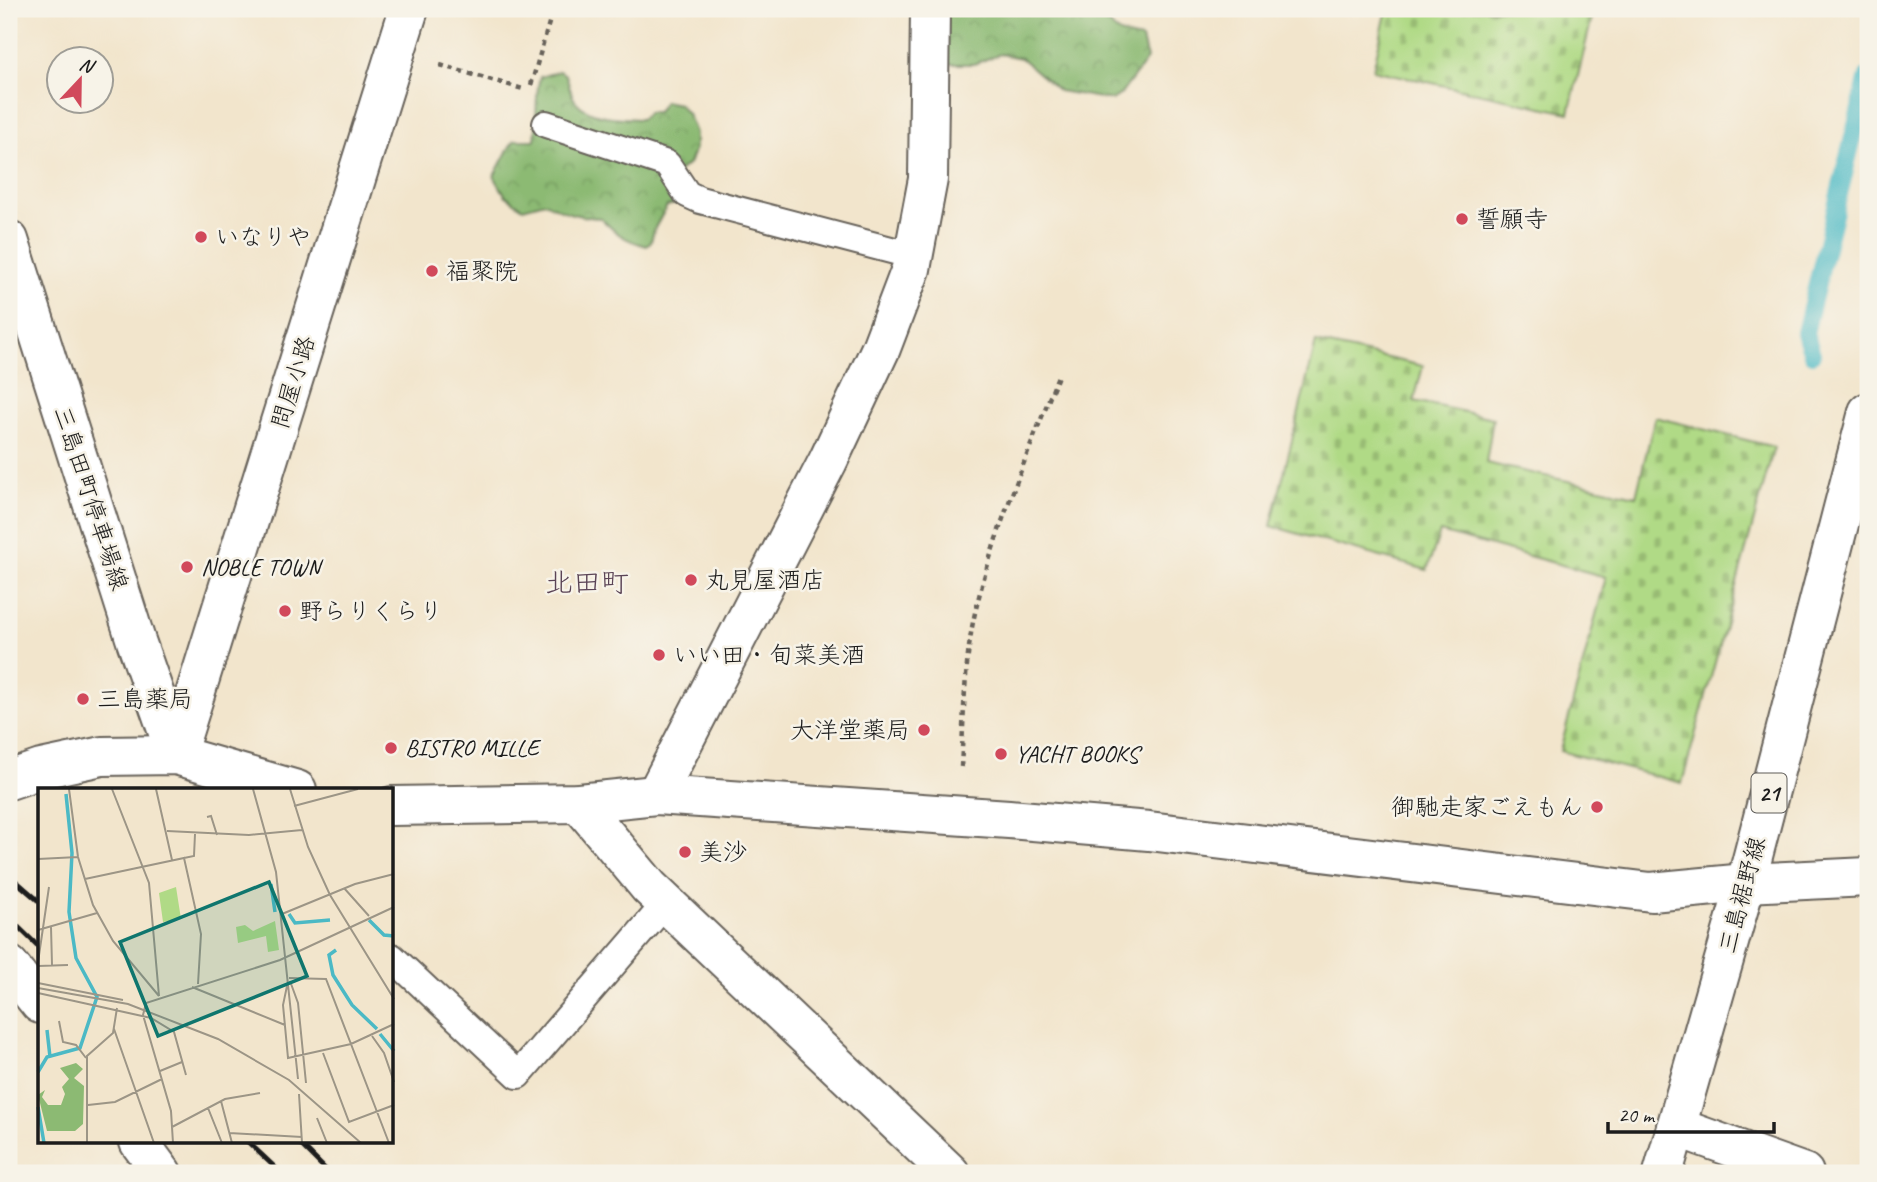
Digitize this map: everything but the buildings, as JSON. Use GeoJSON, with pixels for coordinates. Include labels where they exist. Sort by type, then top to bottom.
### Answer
{"type":"FeatureCollection","features":[{"type":"Feature","properties":{"kind":"street","name":"問屋小路"},"geometry":{"type":"LineString","coordinates":[[176,755],[409,9]]}},
{"type":"Feature","properties":{"kind":"street"},"geometry":{"type":"LineString","coordinates":[[656,795],[834,449],[881,348],[914,256],[928,179],[930,9]]}},
{"type":"Feature","properties":{"kind":"street","name":"三島田町停車場線"},"geometry":{"type":"LineString","coordinates":[[9,240],[136,641],[176,755]]}},
{"type":"Feature","properties":{"kind":"street","name":"三島裾野線"},"geometry":{"type":"LineString","coordinates":[[1663,1172],[1746,883],[1868,412]]}},
{"type":"Feature","properties":{"kind":"street"},"geometry":{"type":"LineString","coordinates":[[9,780],[41,769],[102,756],[176,755],[241,782],[283,788]]}},
{"type":"Feature","properties":{"kind":"street"},"geometry":{"type":"LineString","coordinates":[[394,806],[579,803],[656,795],[1149,831],[1651,892],[1746,883],[1868,877]]}},
{"type":"Feature","properties":{"kind":"street"},"geometry":{"type":"LineString","coordinates":[[579,803],[649,887],[950,1173]]}},
{"type":"Feature","properties":{"kind":"street"},"geometry":{"type":"LineString","coordinates":[[9,965],[38,1001]]}},
{"type":"Feature","properties":{"kind":"street"},"geometry":{"type":"LineString","coordinates":[[1676,1127],[1804,1173]]}},
{"type":"Feature","properties":{"kind":"street"},"geometry":{"type":"LineString","coordinates":[[140,1144],[162,1173]]}},
{"type":"Feature","properties":{"kind":"lane"},"geometry":{"type":"LineString","coordinates":[[545,124],[667,164],[687,194],[700,201],[914,256]]}},
{"type":"Feature","properties":{"kind":"lane"},"geometry":{"type":"LineString","coordinates":[[394,959],[518,1075],[666,903]]}},
{"type":"Feature","properties":{"kind":"path"},"geometry":{"type":"LineString","coordinates":[[396,52],[529,90],[554,9]]}},
{"type":"Feature","properties":{"kind":"path"},"geometry":{"type":"LineString","coordinates":[[958,816],[966,684],[973,624],[992,555],[1059,373]]}},
{"type":"Feature","properties":{"kind":"green space"},"geometry":{"type":"Polygon","coordinates":[[[937,9],[1110,9],[1104,13],[1110,25],[1123,34],[1142,39],[1147,59],[1121,94],[1112,100],[1059,91],[1021,58],[1000,54],[974,64],[945,64],[937,9]]]}},
{"type":"Feature","properties":{"kind":"green space"},"geometry":{"type":"Polygon","coordinates":[[[1387,9],[1594,9],[1569,113],[1373,70],[1387,9]]]}},
{"type":"Feature","properties":{"kind":"green space"},"geometry":{"type":"Polygon","coordinates":[[[559,71],[566,75],[573,97],[586,110],[594,113],[641,119],[648,112],[657,112],[664,101],[679,104],[688,115],[695,133],[695,148],[689,164],[679,172],[674,181],[675,204],[667,206],[647,246],[621,236],[601,218],[572,214],[545,202],[523,208],[505,195],[494,176],[515,140],[535,140],[540,77],[559,71]]]}},
{"type":"Feature","properties":{"kind":"green space"},"geometry":{"type":"Polygon","coordinates":[[[1316,342],[1423,366],[1414,401],[1493,418],[1486,463],[1636,496],[1655,417],[1774,447],[1682,783],[1560,751],[1606,577],[1440,532],[1427,570],[1271,526],[1316,342]]]}},
{"type":"Feature","properties":{"kind":"waterway"},"geometry":{"type":"LineString","coordinates":[[1812,354],[1805,333],[1868,76]]}},
{"type":"Feature","properties":{"kind":"railway"},"geometry":{"type":"LineString","coordinates":[[9,875],[38,900]]}},
{"type":"Feature","properties":{"kind":"railway"},"geometry":{"type":"LineString","coordinates":[[9,918],[38,946]]}},
{"type":"Feature","properties":{"kind":"railway"},"geometry":{"type":"LineString","coordinates":[[250,1144],[281,1173]]}},
{"type":"Feature","properties":{"kind":"railway"},"geometry":{"type":"LineString","coordinates":[[300,1144],[329,1173]]}},
{"type":"Feature","properties":{"kind":"place","name":"誓願寺"},"geometry":{"type":"Point","coordinates":[1462,219]}},
{"type":"Feature","properties":{"kind":"place","name":"いなりや"},"geometry":{"type":"Point","coordinates":[201,237]}},
{"type":"Feature","properties":{"kind":"place","name":"福聚院"},"geometry":{"type":"Point","coordinates":[432,271]}},
{"type":"Feature","properties":{"kind":"place","name":"NOBLE TOWN"},"geometry":{"type":"Point","coordinates":[187,567]}},
{"type":"Feature","properties":{"kind":"place","name":"丸見屋酒店"},"geometry":{"type":"Point","coordinates":[691,580]}},
{"type":"Feature","properties":{"kind":"place","name":"野らりくらり"},"geometry":{"type":"Point","coordinates":[285,611]}},
{"type":"Feature","properties":{"kind":"place","name":"いい田・旬菜美酒"},"geometry":{"type":"Point","coordinates":[659,655]}},
{"type":"Feature","properties":{"kind":"place","name":"三島薬局"},"geometry":{"type":"Point","coordinates":[83,699]}},
{"type":"Feature","properties":{"kind":"place","name":"大洋堂薬局"},"geometry":{"type":"Point","coordinates":[924,730]}},
{"type":"Feature","properties":{"kind":"place","name":"BISTRO MILLE"},"geometry":{"type":"Point","coordinates":[391,748]}},
{"type":"Feature","properties":{"kind":"place","name":"YACHT BOOKS"},"geometry":{"type":"Point","coordinates":[1001,754]}},
{"type":"Feature","properties":{"kind":"place","name":"御馳走家ごえもん"},"geometry":{"type":"Point","coordinates":[1597,807]}},
{"type":"Feature","properties":{"kind":"place","name":"美沙"},"geometry":{"type":"Point","coordinates":[685,852]}},
{"type":"Feature","properties":{"kind":"district","name":"北田町"},"geometry":{"type":"Point","coordinates":[587,582]}}]}
